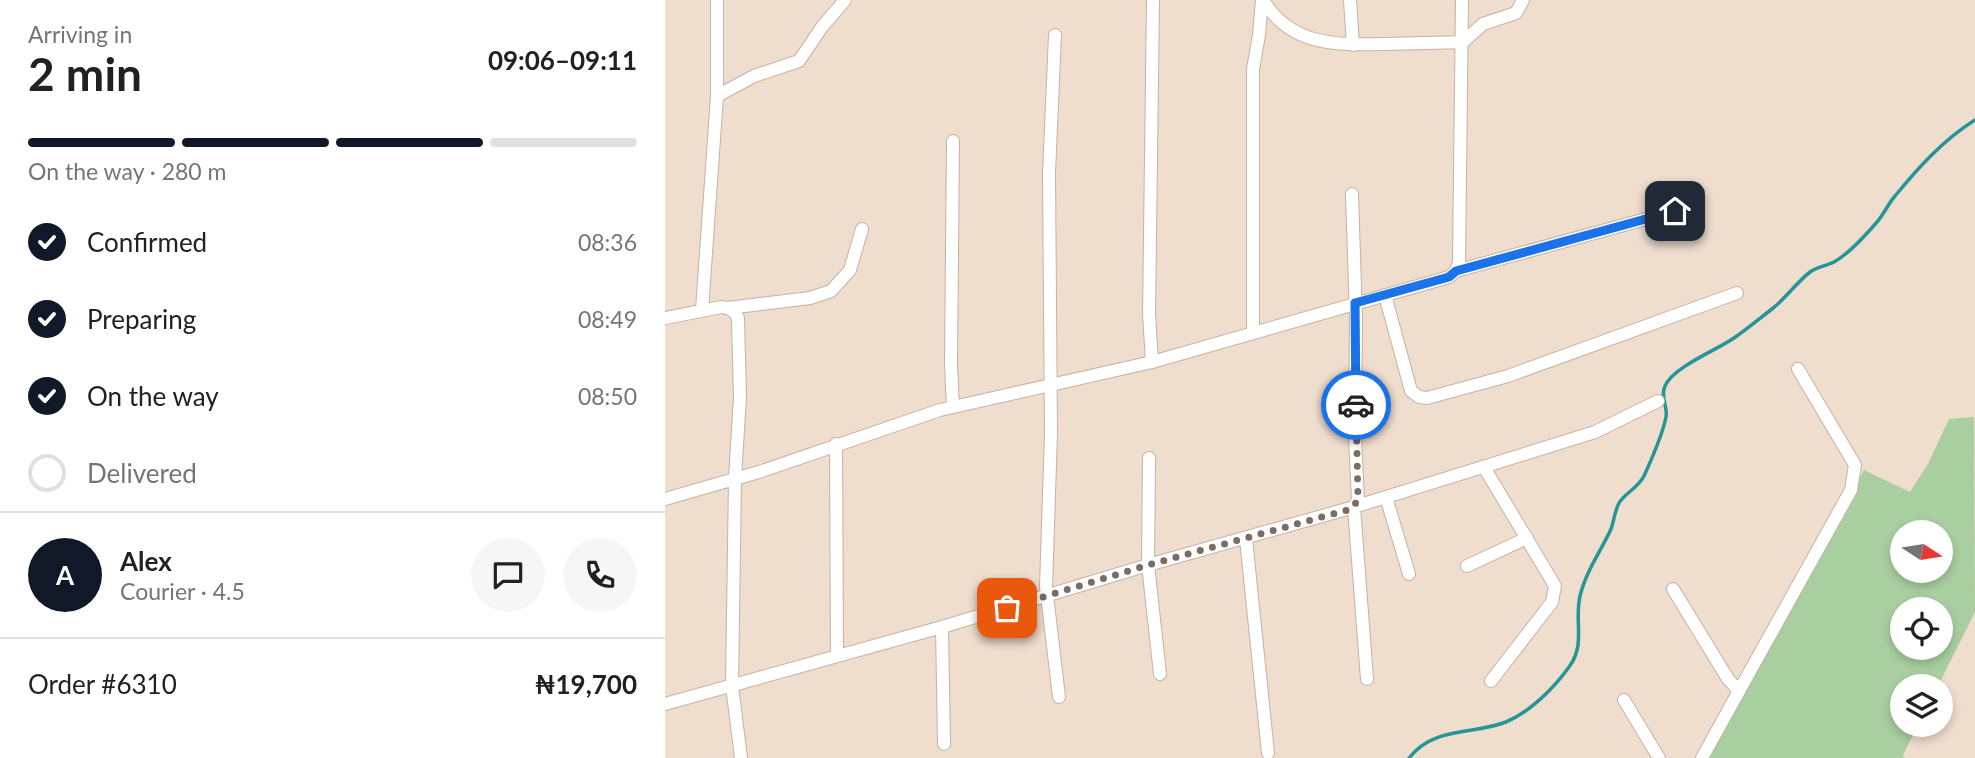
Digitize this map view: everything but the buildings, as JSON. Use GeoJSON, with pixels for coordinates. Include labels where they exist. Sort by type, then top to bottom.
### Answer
{"type":"FeatureCollection","features":[{"type":"Feature","properties":{"kind":"street"},"geometry":{"type":"LineString","coordinates":[[702,310],[717,96],[717,0]]}},
{"type":"Feature","properties":{"kind":"street"},"geometry":{"type":"LineString","coordinates":[[717,96],[754,76],[799,61],[822,27],[845,0]]}},
{"type":"Feature","properties":{"kind":"street"},"geometry":{"type":"LineString","coordinates":[[1152,362],[1149,313],[1153,0]]}},
{"type":"Feature","properties":{"kind":"street"},"geometry":{"type":"LineString","coordinates":[[1253,333],[1253,69],[1262,0]]}},
{"type":"Feature","properties":{"kind":"street"},"geometry":{"type":"LineString","coordinates":[[1262,0],[1272,16],[1283,25],[1315,41],[1353,45],[1463,42],[1483,24],[1516,13],[1523,0]]}},
{"type":"Feature","properties":{"kind":"street"},"geometry":{"type":"LineString","coordinates":[[1350,0],[1353,45]]}},
{"type":"Feature","properties":{"kind":"street"},"geometry":{"type":"LineString","coordinates":[[1456,271],[1459,262],[1462,0]]}},
{"type":"Feature","properties":{"kind":"street"},"geometry":{"type":"LineString","coordinates":[[1055,35],[1049,173],[1051,384],[1047,596],[1059,698]]}},
{"type":"Feature","properties":{"kind":"street"},"geometry":{"type":"LineString","coordinates":[[953,141],[953,407]]}},
{"type":"Feature","properties":{"kind":"street"},"geometry":{"type":"LineString","coordinates":[[1352,194],[1358,500],[1354,507],[1367,679]]}},
{"type":"Feature","properties":{"kind":"street"},"geometry":{"type":"LineString","coordinates":[[665,499],[759,472],[953,407],[1152,362],[1449,277],[1456,271],[1675,211]]}},
{"type":"Feature","properties":{"kind":"street"},"geometry":{"type":"LineString","coordinates":[[665,317],[702,310],[810,298],[831,291],[850,270],[862,229]]}},
{"type":"Feature","properties":{"kind":"street"},"geometry":{"type":"LineString","coordinates":[[1385,295],[1411,391],[1419,397],[1427,398],[1508,376],[1737,293]]}},
{"type":"Feature","properties":{"kind":"street"},"geometry":{"type":"LineString","coordinates":[[728,307],[738,318],[732,686],[741,758]]}},
{"type":"Feature","properties":{"kind":"street"},"geometry":{"type":"LineString","coordinates":[[1702,758],[1834,524],[1851,490],[1856,471],[1798,369]]}},
{"type":"Feature","properties":{"kind":"street"},"geometry":{"type":"LineString","coordinates":[[665,704],[942,627],[1354,507],[1595,432],[1658,401]]}},
{"type":"Feature","properties":{"kind":"street"},"geometry":{"type":"LineString","coordinates":[[836,444],[837,655]]}},
{"type":"Feature","properties":{"kind":"street"},"geometry":{"type":"LineString","coordinates":[[1149,458],[1148,565],[1160,674]]}},
{"type":"Feature","properties":{"kind":"street"},"geometry":{"type":"LineString","coordinates":[[1484,467],[1555,586],[1552,603],[1491,681]]}},
{"type":"Feature","properties":{"kind":"street"},"geometry":{"type":"LineString","coordinates":[[1386,497],[1409,574]]}},
{"type":"Feature","properties":{"kind":"street"},"geometry":{"type":"LineString","coordinates":[[1467,566],[1527,538]]}},
{"type":"Feature","properties":{"kind":"street"},"geometry":{"type":"LineString","coordinates":[[1246,539],[1268,752]]}},
{"type":"Feature","properties":{"kind":"street"},"geometry":{"type":"LineString","coordinates":[[1673,589],[1728,679],[1739,691]]}},
{"type":"Feature","properties":{"kind":"street"},"geometry":{"type":"LineString","coordinates":[[942,627],[944,744]]}},
{"type":"Feature","properties":{"kind":"street"},"geometry":{"type":"LineString","coordinates":[[1624,700],[1659,758]]}},
{"type":"Feature","properties":{"kind":"green space"},"geometry":{"type":"Polygon","coordinates":[[[1974,417],[1975,612],[1953,656],[1953,597],[1890,597],[1890,660],[1951,660],[1944,674],[1890,674],[1890,737],[1912,737],[1903,755],[1905,758],[1705,758],[1864,470],[1910,492],[1928,464],[1949,419],[1974,417]]]}},
{"type":"Feature","properties":{"kind":"waterway"},"geometry":{"type":"LineString","coordinates":[[1409,758],[1419,748],[1442,736],[1493,726],[1515,718],[1533,706],[1556,683],[1569,667],[1577,650],[1580,596],[1586,578],[1611,529],[1619,503],[1641,480],[1659,440],[1666,417],[1664,390],[1670,379],[1686,366],[1748,328],[1777,305],[1810,272],[1846,254],[1877,222],[1922,165],[1952,136],[1975,120]]}},
{"type":"Feature","properties":{"kind":"way so far"},"geometry":{"type":"LineString","coordinates":[[1007,608],[1148,565],[1351,509],[1358,500],[1356,405]]}},
{"type":"Feature","properties":{"kind":"route"},"geometry":{"type":"LineString","coordinates":[[1356,405],[1355,303],[1449,277],[1456,271],[1675,211]]}}]}
